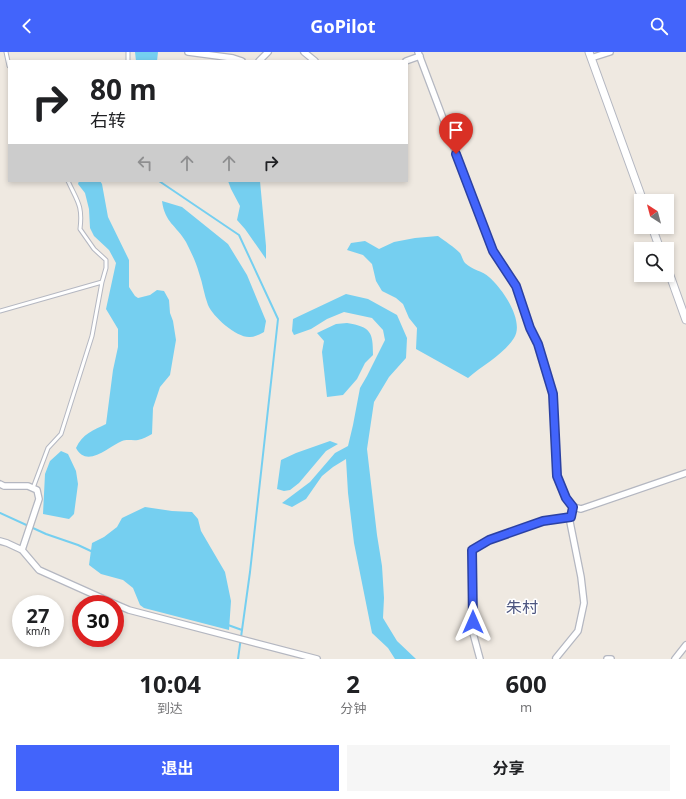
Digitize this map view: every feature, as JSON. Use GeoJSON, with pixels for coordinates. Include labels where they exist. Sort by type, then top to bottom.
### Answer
{"type":"FeatureCollection","features":[{"type":"Feature","properties":{"kind":"street"},"geometry":{"type":"LineString","coordinates":[[188,52],[239,60]]}},
{"type":"Feature","properties":{"kind":"street"},"geometry":{"type":"LineString","coordinates":[[260,60],[268,52]]}},
{"type":"Feature","properties":{"kind":"street"},"geometry":{"type":"LineString","coordinates":[[610,52],[590,55],[640,194]]}},
{"type":"Feature","properties":{"kind":"street"},"geometry":{"type":"LineString","coordinates":[[408,60],[419,54],[493,251],[516,286],[530,328],[538,344],[553,394],[557,476],[566,498],[573,507],[581,509],[686,473]]}},
{"type":"Feature","properties":{"kind":"street"},"geometry":{"type":"LineString","coordinates":[[672,282],[686,320]]}},
{"type":"Feature","properties":{"kind":"street"},"geometry":{"type":"LineString","coordinates":[[0,484],[4,486],[28,486],[37,490],[39,499],[22,550]]}},
{"type":"Feature","properties":{"kind":"street"},"geometry":{"type":"LineString","coordinates":[[556,659],[578,632],[584,603],[581,577],[570,522],[573,507]]}},
{"type":"Feature","properties":{"kind":"street"},"geometry":{"type":"LineString","coordinates":[[480,659],[473,633],[472,550],[489,540],[543,521],[571,517]]}},
{"type":"Feature","properties":{"kind":"street"},"geometry":{"type":"LineString","coordinates":[[0,541],[22,550],[39,570],[95,595]]}},
{"type":"Feature","properties":{"kind":"street"},"geometry":{"type":"LineString","coordinates":[[124,608],[317,659]]}},
{"type":"Feature","properties":{"kind":"street"},"geometry":{"type":"LineString","coordinates":[[674,659],[686,645]]}},
{"type":"Feature","properties":{"kind":"lane"},"geometry":{"type":"LineString","coordinates":[[33,488],[48,448],[61,434],[92,336],[106,268],[106,260],[94,249],[80,229],[81,218],[79,201],[69,182]]}},
{"type":"Feature","properties":{"kind":"lane"},"geometry":{"type":"LineString","coordinates":[[0,311],[102,282]]}},
{"type":"Feature","properties":{"kind":"water"},"geometry":{"type":"Polygon","coordinates":[[[135,52],[158,52],[157,60],[136,60],[135,52]]]}},
{"type":"Feature","properties":{"kind":"water"},"geometry":{"type":"Polygon","coordinates":[[[79,182],[101,182],[102,184],[108,217],[129,260],[129,287],[138,298],[150,295],[157,290],[164,291],[169,300],[170,313],[176,340],[170,375],[160,387],[153,408],[152,434],[138,440],[122,441],[92,456],[81,454],[76,448],[85,436],[106,424],[113,370],[118,347],[118,329],[106,309],[116,263],[109,250],[94,236],[90,228],[89,209],[85,193],[78,184],[79,182]]]}},
{"type":"Feature","properties":{"kind":"water"},"geometry":{"type":"Polygon","coordinates":[[[228,182],[260,182],[266,259],[237,220],[240,206],[228,182]]]}},
{"type":"Feature","properties":{"kind":"water"},"geometry":{"type":"Polygon","coordinates":[[[162,201],[182,207],[228,244],[247,275],[266,321],[264,332],[250,337],[239,334],[220,321],[211,310],[205,297],[202,281],[192,253],[182,236],[168,219],[163,208],[162,201]]]}},
{"type":"Feature","properties":{"kind":"water"},"geometry":{"type":"Polygon","coordinates":[[[438,236],[460,253],[464,262],[487,275],[494,282],[506,297],[517,323],[517,331],[510,344],[468,378],[416,349],[417,328],[409,318],[403,304],[396,298],[382,291],[376,281],[372,264],[363,255],[347,250],[351,243],[365,241],[379,249],[394,242],[438,236]]]}},
{"type":"Feature","properties":{"kind":"water"},"geometry":{"type":"Polygon","coordinates":[[[346,294],[368,299],[397,315],[407,338],[406,358],[389,377],[374,402],[367,449],[382,566],[384,598],[383,618],[397,641],[416,659],[395,659],[388,648],[372,633],[354,543],[348,493],[346,459],[322,476],[306,499],[292,507],[282,503],[310,482],[335,453],[348,446],[360,388],[385,340],[383,330],[372,318],[344,312],[327,319],[311,329],[294,335],[292,331],[293,319],[346,294]]]}},
{"type":"Feature","properties":{"kind":"water"},"geometry":{"type":"Polygon","coordinates":[[[347,323],[361,326],[369,332],[372,341],[373,355],[365,363],[357,379],[343,395],[327,397],[322,352],[324,341],[317,333],[336,324],[347,323]]]}},
{"type":"Feature","properties":{"kind":"water"},"geometry":{"type":"Polygon","coordinates":[[[330,441],[338,444],[326,451],[299,483],[290,490],[284,491],[277,489],[281,460],[330,441]]]}},
{"type":"Feature","properties":{"kind":"water"},"geometry":{"type":"Polygon","coordinates":[[[61,451],[68,454],[76,471],[78,484],[74,514],[69,519],[43,514],[45,474],[50,461],[61,451]]]}},
{"type":"Feature","properties":{"kind":"water"},"geometry":{"type":"Polygon","coordinates":[[[145,507],[192,512],[198,519],[201,531],[225,572],[231,601],[229,630],[144,608],[140,605],[133,588],[123,580],[101,574],[89,565],[92,543],[104,537],[117,527],[122,518],[145,507]]]}},
{"type":"Feature","properties":{"kind":"waterway"},"geometry":{"type":"LineString","coordinates":[[160,182],[239,235],[278,319],[250,572],[238,659]]}},
{"type":"Feature","properties":{"kind":"waterway"},"geometry":{"type":"LineString","coordinates":[[0,513],[46,534],[93,552]]}},
{"type":"Feature","properties":{"kind":"waterway"},"geometry":{"type":"LineString","coordinates":[[228,625],[242,630]]}},
{"type":"Feature","properties":{"kind":"district","name":"朱村"},"geometry":{"type":"Point","coordinates":[522,607]}},
{"type":"Feature","properties":{"kind":"route"},"geometry":{"type":"LineString","coordinates":[[456,154],[493,251],[516,286],[530,328],[538,344],[553,394],[557,476],[566,498],[573,507],[571,517],[543,521],[489,540],[472,550],[473,622]]}}]}
